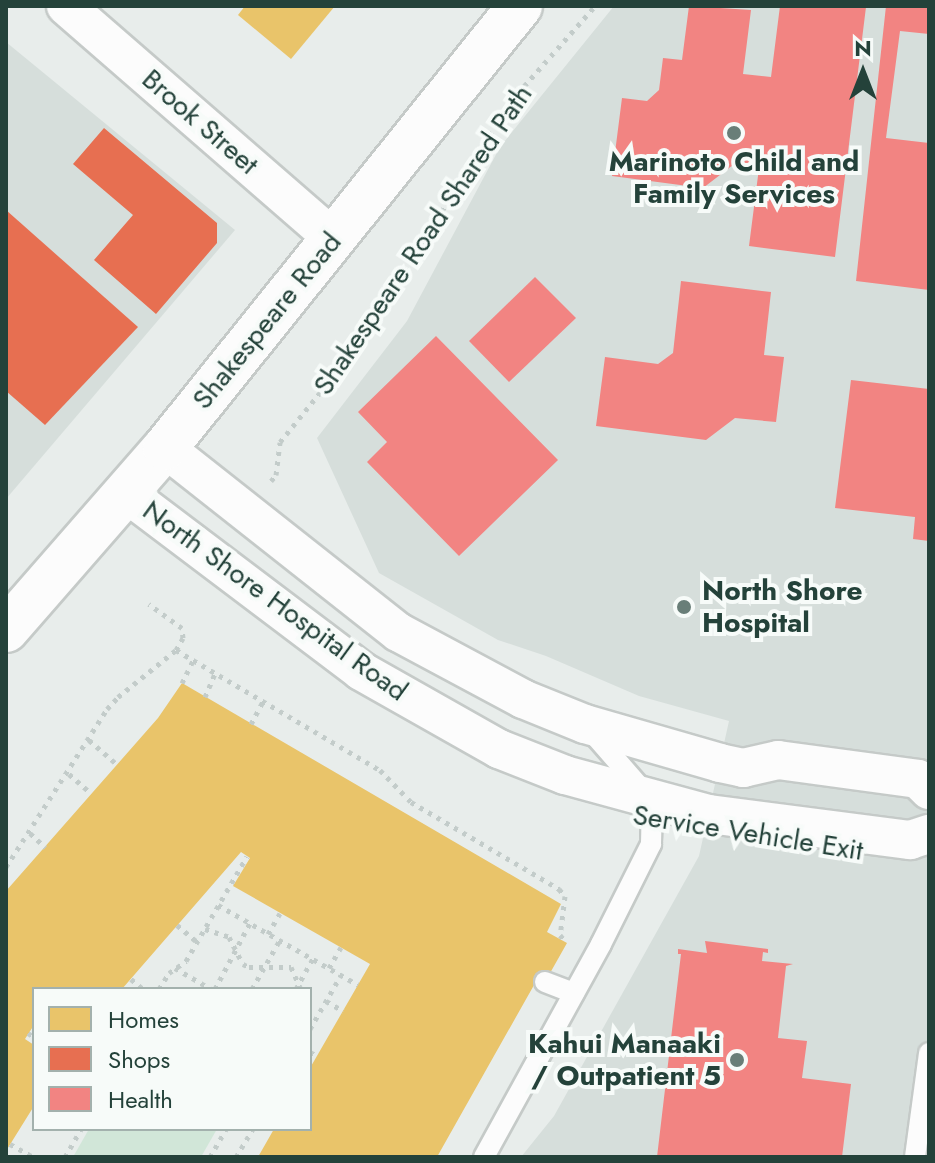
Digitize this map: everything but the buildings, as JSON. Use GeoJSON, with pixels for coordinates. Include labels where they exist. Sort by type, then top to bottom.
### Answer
{"type":"FeatureCollection","features":[{"type":"Feature","properties":{"kind":"main road","name":"Shakespeare Road"},"geometry":{"type":"LineString","coordinates":[[6,630],[165,448],[520,6]]}},
{"type":"Feature","properties":{"kind":"street","name":"Brook Street"},"geometry":{"type":"LineString","coordinates":[[66,6],[334,239]]}},
{"type":"Feature","properties":{"kind":"street","name":"North Shore Hospital Road"},"geometry":{"type":"LineString","coordinates":[[165,448],[398,632],[469,673],[585,724],[743,768],[778,760],[918,779],[929,790]]}},
{"type":"Feature","properties":{"kind":"street","name":"North Shore Hospital Road"},"geometry":{"type":"LineString","coordinates":[[126,493],[361,671],[463,730],[533,763],[652,812],[709,814],[910,840],[929,834]]}},
{"type":"Feature","properties":{"kind":"street"},"geometry":{"type":"LineString","coordinates":[[743,768],[773,786],[916,804],[929,809]]}},
{"type":"Feature","properties":{"kind":"street","name":"Service Vehicle Exit"},"geometry":{"type":"LineString","coordinates":[[652,812],[929,858]]}},
{"type":"Feature","properties":{"kind":"lane"},"geometry":{"type":"LineString","coordinates":[[484,1157],[651,844],[652,812],[585,724]]}},
{"type":"Feature","properties":{"kind":"lane"},"geometry":{"type":"LineString","coordinates":[[545,982],[574,993]]}},
{"type":"Feature","properties":{"kind":"lane"},"geometry":{"type":"LineString","coordinates":[[915,1157],[929,1053]]}},
{"type":"Feature","properties":{"kind":"path","name":"Shakespeare Road Shared Path"},"geometry":{"type":"LineString","coordinates":[[270,481],[276,475],[280,442],[357,347],[511,101],[595,6]]}},
{"type":"Feature","properties":{"kind":"path"},"geometry":{"type":"LineString","coordinates":[[6,867],[118,697],[176,650],[183,638],[182,628],[149,604]]}},
{"type":"Feature","properties":{"kind":"path"},"geometry":{"type":"LineString","coordinates":[[176,650],[380,770],[411,802],[559,889],[565,896],[560,935],[569,946],[593,957]]}},
{"type":"Feature","properties":{"kind":"path"},"geometry":{"type":"LineString","coordinates":[[182,683],[193,660]]}},
{"type":"Feature","properties":{"kind":"path"},"geometry":{"type":"LineString","coordinates":[[205,697],[215,673]]}},
{"type":"Feature","properties":{"kind":"path"},"geometry":{"type":"LineString","coordinates":[[251,724],[263,701]]}},
{"type":"Feature","properties":{"kind":"path"},"geometry":{"type":"LineString","coordinates":[[89,740],[117,764]]}},
{"type":"Feature","properties":{"kind":"path"},"geometry":{"type":"LineString","coordinates":[[69,774],[91,793]]}},
{"type":"Feature","properties":{"kind":"path"},"geometry":{"type":"LineString","coordinates":[[30,833],[45,847]]}},
{"type":"Feature","properties":{"kind":"path"},"geometry":{"type":"LineString","coordinates":[[161,987],[175,968],[186,961],[247,856]]}},
{"type":"Feature","properties":{"kind":"path"},"geometry":{"type":"LineString","coordinates":[[218,905],[358,985]]}},
{"type":"Feature","properties":{"kind":"path"},"geometry":{"type":"LineString","coordinates":[[268,934],[280,913]]}},
{"type":"Feature","properties":{"kind":"path"},"geometry":{"type":"LineString","coordinates":[[214,987],[250,923]]}},
{"type":"Feature","properties":{"kind":"path"},"geometry":{"type":"LineString","coordinates":[[177,925],[197,942]]}},
{"type":"Feature","properties":{"kind":"path"},"geometry":{"type":"LineString","coordinates":[[205,929],[221,931],[237,949],[243,964],[291,967],[299,987]]}},
{"type":"Feature","properties":{"kind":"path"},"geometry":{"type":"LineString","coordinates":[[253,987],[280,940]]}},
{"type":"Feature","properties":{"kind":"path"},"geometry":{"type":"LineString","coordinates":[[329,968],[341,947]]}},
{"type":"Feature","properties":{"kind":"path"},"geometry":{"type":"LineString","coordinates":[[299,987],[313,958]]}},
{"type":"Feature","properties":{"kind":"path"},"geometry":{"type":"LineString","coordinates":[[175,968],[209,987]]}},
{"type":"Feature","properties":{"kind":"path"},"geometry":{"type":"LineString","coordinates":[[312,1026],[341,975]]}},
{"type":"Feature","properties":{"kind":"path"},"geometry":{"type":"LineString","coordinates":[[131,979],[141,987]]}},
{"type":"Feature","properties":{"kind":"path"},"geometry":{"type":"LineString","coordinates":[[326,1001],[343,1011]]}},
{"type":"Feature","properties":{"kind":"path"},"geometry":{"type":"LineString","coordinates":[[312,1053],[317,1056]]}},
{"type":"Feature","properties":{"kind":"path"},"geometry":{"type":"LineString","coordinates":[[65,1157],[80,1131]]}},
{"type":"Feature","properties":{"kind":"path"},"geometry":{"type":"LineString","coordinates":[[210,1157],[225,1131]]}},
{"type":"Feature","properties":{"kind":"path"},"geometry":{"type":"LineString","coordinates":[[236,1157],[252,1131]]}},
{"type":"Feature","properties":{"kind":"path"},"geometry":{"type":"LineString","coordinates":[[10,1144],[33,1157]]}},
{"type":"Feature","properties":{"kind":"shaded area","name":"North Shore Hospital"},"geometry":{"type":"Polygon","coordinates":[[[614,6],[929,6],[929,1157],[521,1157],[554,1116],[699,856],[729,721],[639,696],[546,656],[498,640],[379,573],[317,438],[407,321],[500,147],[614,6]]]}},
{"type":"Feature","properties":{"kind":"shaded area"},"geometry":{"type":"Polygon","coordinates":[[[6,42],[235,230],[6,499],[6,42]]]}},
{"type":"Feature","properties":{"kind":"green space"},"geometry":{"type":"Polygon","coordinates":[[[88,1131],[216,1131],[201,1157],[73,1157],[88,1131]]]}},
{"type":"Feature","properties":{"kind":"place","name":"Marinoto Child and Family Services"},"geometry":{"type":"Point","coordinates":[734,133]}},
{"type":"Feature","properties":{"kind":"place","name":"North Shore Hospital"},"geometry":{"type":"Point","coordinates":[684,607]}},
{"type":"Feature","properties":{"kind":"place","name":"Kahui Manaaki / Outpatient 5"},"geometry":{"type":"Point","coordinates":[737,1060]}}]}
